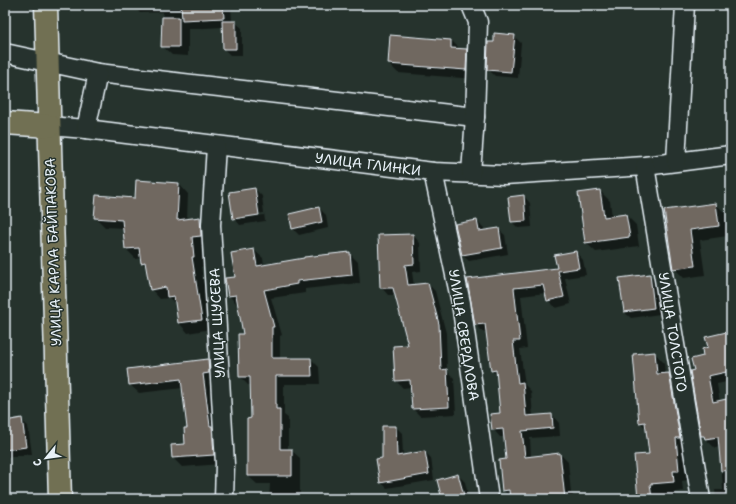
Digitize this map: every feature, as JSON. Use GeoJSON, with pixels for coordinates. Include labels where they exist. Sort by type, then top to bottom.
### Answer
{"type":"FeatureCollection","features":[{"type":"Feature","properties":{"kind":"main road","name":"УЛИЦА КАРЛА БАЙПАКОВА"},"geometry":{"type":"LineString","coordinates":[[46,5],[60,499]]}},
{"type":"Feature","properties":{"kind":"main road","name":"УЛИЦА ГЛИНКИ"},"geometry":{"type":"LineString","coordinates":[[5,124],[49,126]]}},
{"type":"Feature","properties":{"kind":"street"},"geometry":{"type":"LineString","coordinates":[[471,173],[475,117],[478,22],[472,5]]}},
{"type":"Feature","properties":{"kind":"street"},"geometry":{"type":"LineString","coordinates":[[676,161],[685,5]]}},
{"type":"Feature","properties":{"kind":"street"},"geometry":{"type":"LineString","coordinates":[[5,53],[98,73],[475,117]]}},
{"type":"Feature","properties":{"kind":"street"},"geometry":{"type":"LineString","coordinates":[[86,129],[98,73]]}},
{"type":"Feature","properties":{"kind":"street","name":"УЛИЦА ГЛИНКИ"},"geometry":{"type":"LineString","coordinates":[[49,126],[86,129],[433,172],[504,175],[645,166],[731,155]]}},
{"type":"Feature","properties":{"kind":"street","name":"УЛИЦА ЩУСЕВА"},"geometry":{"type":"LineString","coordinates":[[216,146],[211,225],[225,464],[224,499]]}},
{"type":"Feature","properties":{"kind":"street","name":"УЛИЦА ТОЛСТОГО"},"geometry":{"type":"LineString","coordinates":[[645,166],[701,499]]}},
{"type":"Feature","properties":{"kind":"street","name":"УЛИЦА СВЕРДЛОВА"},"geometry":{"type":"LineString","coordinates":[[433,172],[461,303],[489,499]]}},
{"type":"Feature","properties":{"kind":"building"},"geometry":{"type":"Polygon","coordinates":[[[181,5],[223,5],[224,18],[182,20],[181,5]]]}},
{"type":"Feature","properties":{"kind":"building"},"geometry":{"type":"Polygon","coordinates":[[[162,17],[179,17],[179,47],[161,47],[162,17]]]}},
{"type":"Feature","properties":{"kind":"building"},"geometry":{"type":"Polygon","coordinates":[[[222,21],[236,21],[236,49],[223,49],[222,21]]]}},
{"type":"Feature","properties":{"kind":"building"},"geometry":{"type":"Polygon","coordinates":[[[494,33],[515,35],[511,72],[487,70],[488,42],[494,42],[494,33]]]}},
{"type":"Feature","properties":{"kind":"building"},"geometry":{"type":"Polygon","coordinates":[[[390,35],[451,40],[451,48],[467,49],[466,70],[388,64],[390,35]]]}},
{"type":"Feature","properties":{"kind":"building"},"geometry":{"type":"Polygon","coordinates":[[[136,180],[179,183],[177,220],[200,217],[201,236],[192,237],[194,257],[192,257],[202,320],[178,323],[174,296],[167,297],[166,287],[150,290],[145,262],[141,263],[139,248],[125,249],[122,220],[94,218],[96,195],[135,198],[136,180]]]}},
{"type":"Feature","properties":{"kind":"building"},"geometry":{"type":"Polygon","coordinates":[[[255,188],[259,215],[233,219],[229,192],[255,188]]]}},
{"type":"Feature","properties":{"kind":"building"},"geometry":{"type":"Polygon","coordinates":[[[600,190],[604,217],[626,214],[630,237],[585,243],[578,193],[600,190]]]}},
{"type":"Feature","properties":{"kind":"building"},"geometry":{"type":"Polygon","coordinates":[[[524,195],[526,221],[511,222],[508,197],[524,195]]]}},
{"type":"Feature","properties":{"kind":"building"},"geometry":{"type":"Polygon","coordinates":[[[716,203],[719,226],[690,230],[695,266],[673,269],[664,210],[716,203]]]}},
{"type":"Feature","properties":{"kind":"building"},"geometry":{"type":"Polygon","coordinates":[[[319,207],[322,222],[292,229],[289,214],[319,207]]]}},
{"type":"Feature","properties":{"kind":"building"},"geometry":{"type":"Polygon","coordinates":[[[477,220],[479,231],[499,228],[502,248],[462,255],[455,224],[477,220]]]}},
{"type":"Feature","properties":{"kind":"building"},"geometry":{"type":"Polygon","coordinates":[[[413,234],[414,264],[405,265],[408,285],[428,283],[439,324],[441,370],[447,369],[449,407],[412,409],[410,380],[395,381],[393,346],[408,345],[393,288],[380,288],[378,235],[413,234]]]}},
{"type":"Feature","properties":{"kind":"building"},"geometry":{"type":"Polygon","coordinates":[[[254,249],[257,266],[304,257],[350,252],[352,275],[297,281],[297,284],[264,290],[274,327],[272,327],[272,358],[311,358],[312,376],[276,376],[276,409],[280,409],[280,449],[292,449],[292,476],[247,476],[247,419],[251,418],[250,377],[239,377],[238,334],[243,334],[236,295],[228,296],[225,278],[235,277],[231,253],[254,249]]]}},
{"type":"Feature","properties":{"kind":"building"},"geometry":{"type":"Polygon","coordinates":[[[576,251],[579,268],[558,271],[564,297],[547,301],[543,285],[514,288],[520,341],[513,341],[518,383],[523,382],[526,416],[552,414],[553,428],[522,431],[525,457],[560,453],[565,499],[510,499],[509,490],[502,491],[499,460],[506,459],[503,429],[492,430],[490,414],[500,413],[496,370],[491,371],[485,324],[475,325],[467,279],[557,268],[554,255],[576,251]]]}},
{"type":"Feature","properties":{"kind":"building"},"geometry":{"type":"Polygon","coordinates":[[[650,274],[654,308],[624,312],[619,278],[650,274]]]}},
{"type":"Feature","properties":{"kind":"building"},"geometry":{"type":"Polygon","coordinates":[[[731,331],[731,371],[708,376],[713,402],[731,398],[731,470],[721,471],[718,437],[705,439],[704,436],[701,436],[690,371],[694,370],[691,359],[703,356],[702,349],[708,347],[705,337],[731,331]]]}},
{"type":"Feature","properties":{"kind":"building"},"geometry":{"type":"Polygon","coordinates":[[[655,352],[657,374],[669,373],[680,438],[676,438],[679,471],[673,471],[674,482],[650,484],[652,499],[638,499],[634,455],[649,454],[645,422],[639,423],[633,354],[655,352]]]}},
{"type":"Feature","properties":{"kind":"building"},"geometry":{"type":"Polygon","coordinates":[[[208,359],[209,373],[203,374],[210,426],[212,426],[214,455],[172,458],[171,445],[185,444],[184,428],[187,428],[181,379],[129,385],[127,369],[208,359]]]}},
{"type":"Feature","properties":{"kind":"building"},"geometry":{"type":"Polygon","coordinates":[[[22,418],[26,447],[5,450],[5,421],[22,418]]]}},
{"type":"Feature","properties":{"kind":"building"},"geometry":{"type":"Polygon","coordinates":[[[382,426],[396,426],[397,456],[425,451],[429,474],[380,483],[376,459],[382,458],[382,426]]]}},
{"type":"Feature","properties":{"kind":"building"},"geometry":{"type":"Polygon","coordinates":[[[458,474],[465,499],[442,499],[437,480],[458,474]]]}}]}
